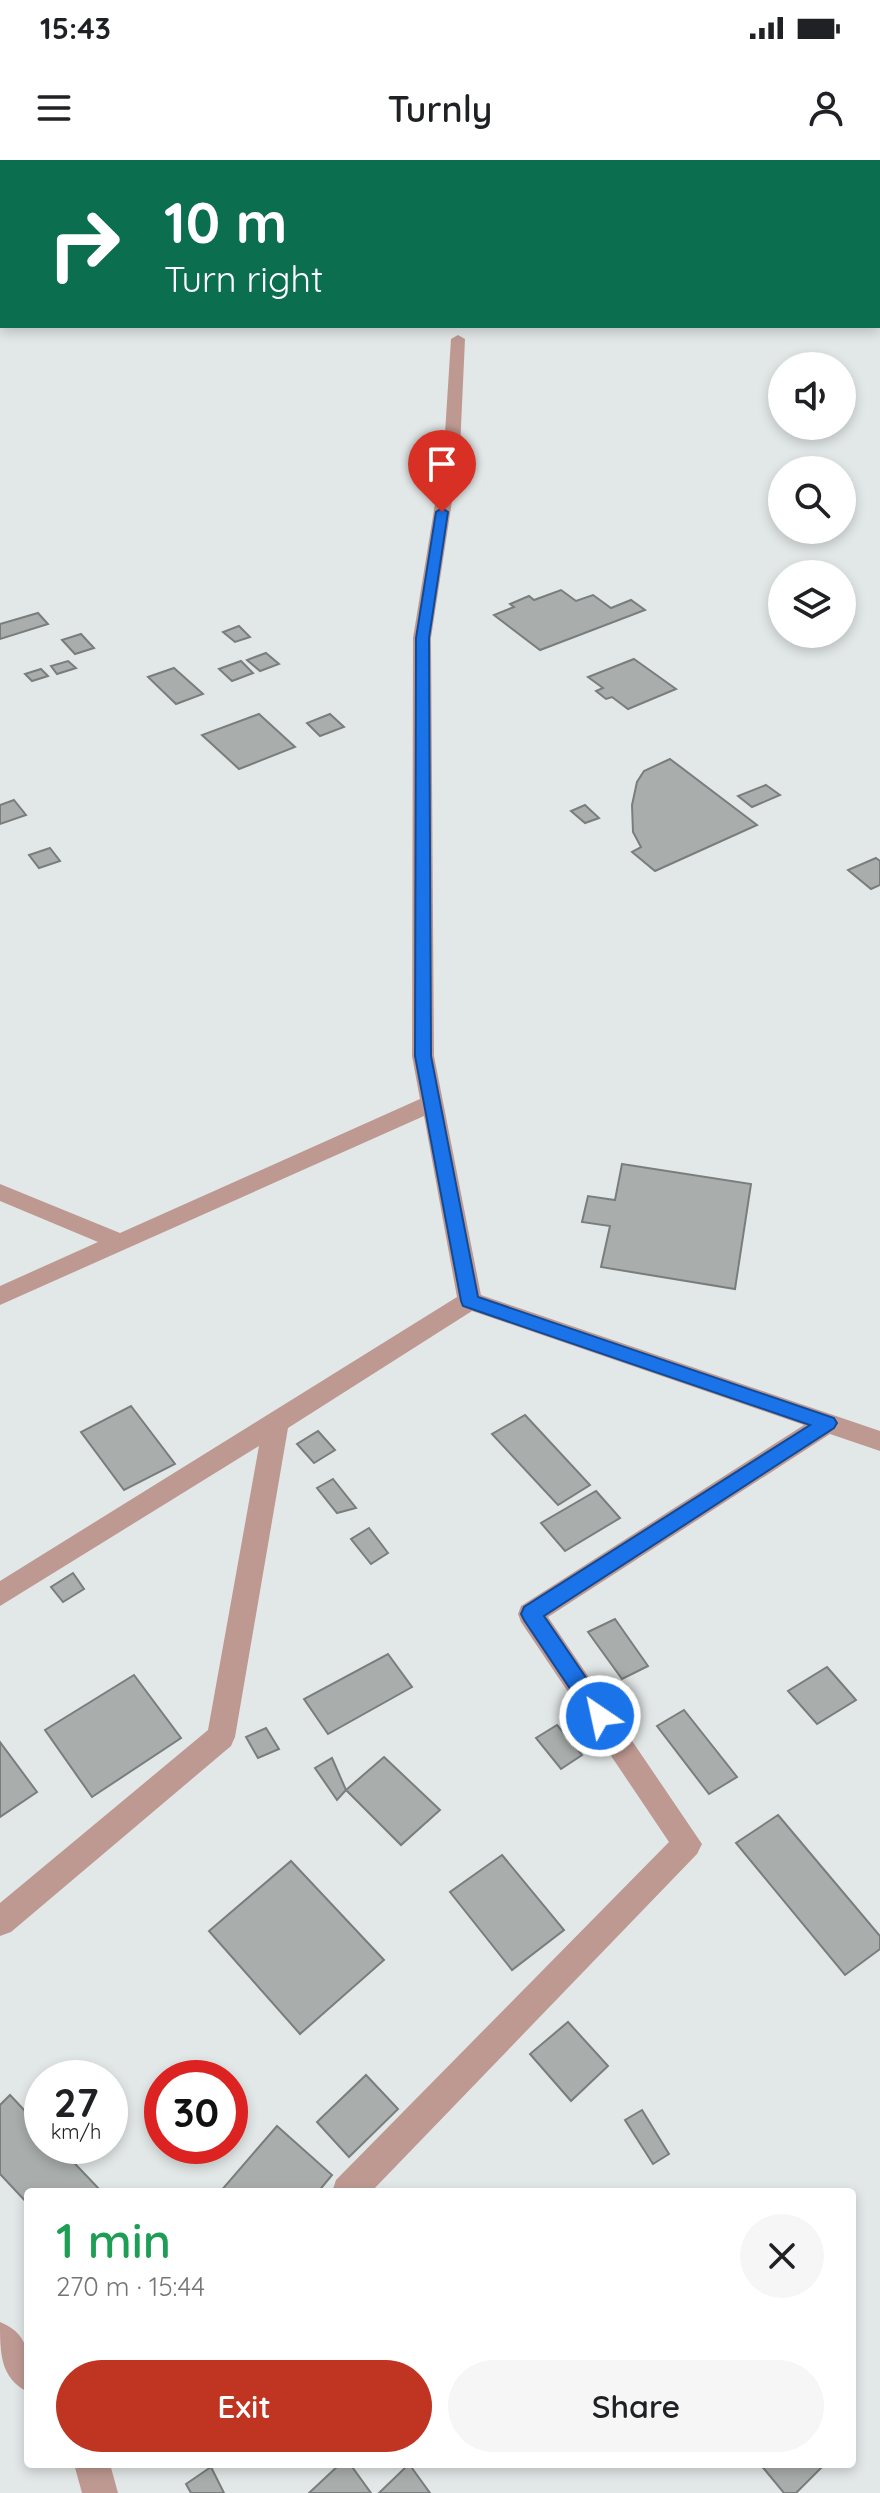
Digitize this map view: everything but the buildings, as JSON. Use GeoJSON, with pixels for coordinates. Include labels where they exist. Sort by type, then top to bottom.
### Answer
{"type":"FeatureCollection","features":[{"type":"Feature","properties":{"kind":"street"},"geometry":{"type":"LineString","coordinates":[[458,339],[452,449],[422,638],[423,1056],[470,1301]]}},
{"type":"Feature","properties":{"kind":"street"},"geometry":{"type":"LineString","coordinates":[[0,1296],[432,1103]]}},
{"type":"Feature","properties":{"kind":"street"},"geometry":{"type":"LineString","coordinates":[[0,1192],[120,1242]]}},
{"type":"Feature","properties":{"kind":"street"},"geometry":{"type":"LineString","coordinates":[[0,1595],[470,1301]]}},
{"type":"Feature","properties":{"kind":"street"},"geometry":{"type":"LineString","coordinates":[[470,1301],[880,1441]]}},
{"type":"Feature","properties":{"kind":"street"},"geometry":{"type":"LineString","coordinates":[[0,1922],[221,1737],[276,1422]]}},
{"type":"Feature","properties":{"kind":"street"},"geometry":{"type":"LineString","coordinates":[[352,2188],[687,1844],[531,1614],[827,1423]]}},
{"type":"Feature","properties":{"kind":"street"},"geometry":{"type":"LineString","coordinates":[[0,2339],[24,2370]]}},
{"type":"Feature","properties":{"kind":"street"},"geometry":{"type":"LineString","coordinates":[[93,2468],[100,2493]]}},
{"type":"Feature","properties":{"kind":"route"},"geometry":{"type":"LineString","coordinates":[[442,512],[422,638],[423,1056],[470,1301],[827,1423],[531,1614],[600,1716]]}}]}
